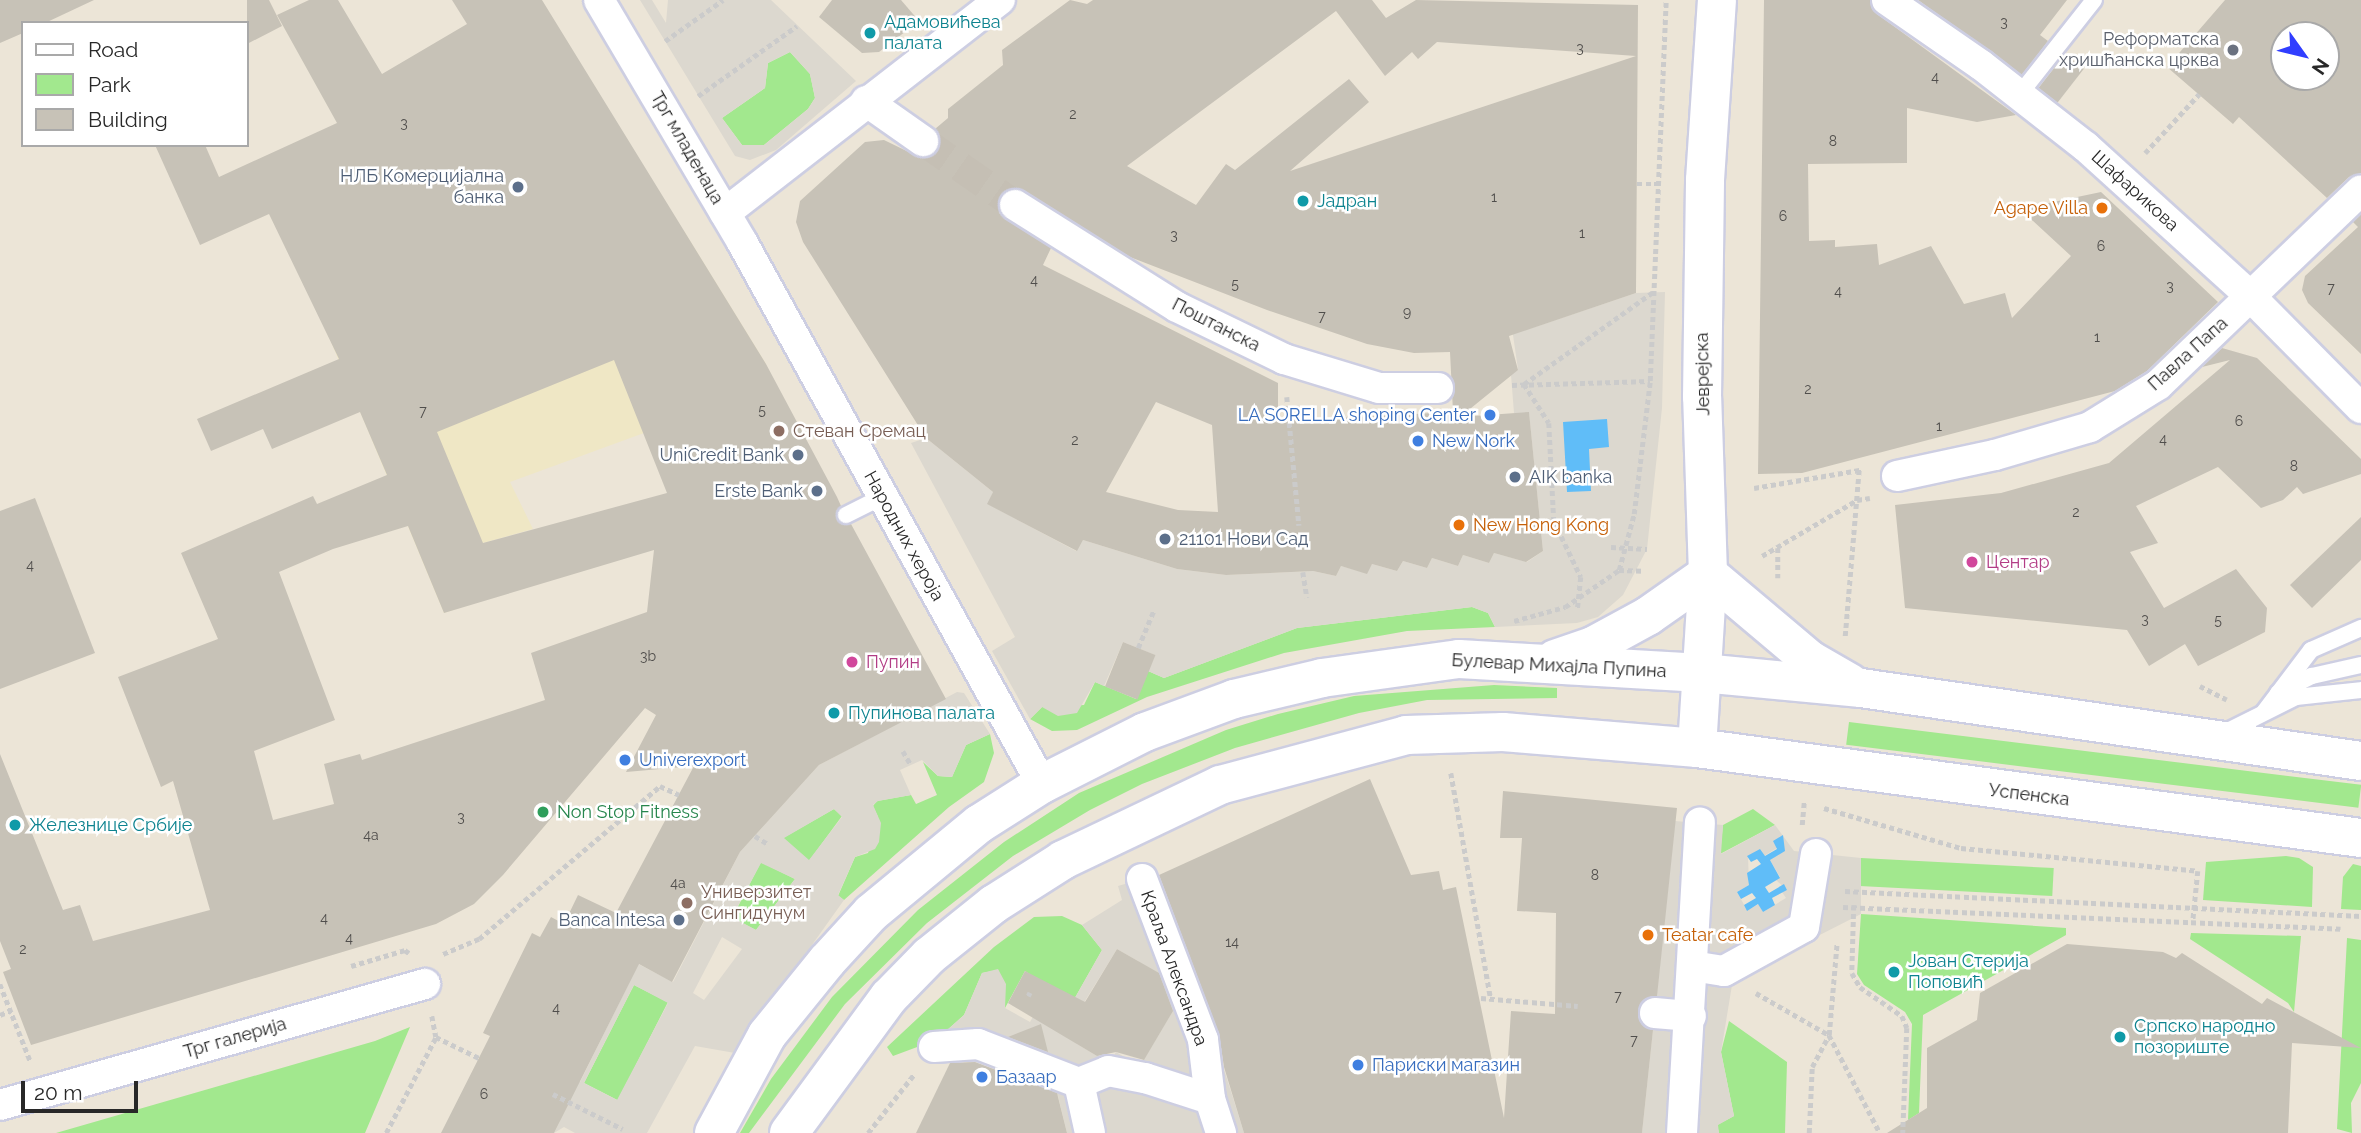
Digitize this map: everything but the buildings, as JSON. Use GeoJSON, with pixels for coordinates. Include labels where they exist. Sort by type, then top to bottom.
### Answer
{"type":"FeatureCollection","features":[{"type":"Feature","properties":{"kind":"main road","name":"Јеврејска"},"geometry":{"type":"LineString","coordinates":[[1697,748],[1708,574],[1702,312],[1717,0]]}},
{"type":"Feature","properties":{"kind":"main road"},"geometry":{"type":"LineString","coordinates":[[1541,664],[1592,646],[1648,616],[1708,574],[1810,660],[1861,688]]}},
{"type":"Feature","properties":{"kind":"main road","name":"Булевар Михајла Пупина"},"geometry":{"type":"LineString","coordinates":[[714,1133],[767,1035],[871,913],[979,824],[1042,784],[1145,732],[1234,699],[1281,687],[1416,663],[1459,659],[1702,673]]}},
{"type":"Feature","properties":{"kind":"main road"},"geometry":{"type":"LineString","coordinates":[[1702,673],[1861,688],[2361,761]]}},
{"type":"Feature","properties":{"kind":"main road"},"geometry":{"type":"LineString","coordinates":[[789,1133],[856,1038],[929,956],[994,904],[1063,860],[1220,785],[1360,744],[1437,733],[1537,733],[1697,748]]}},
{"type":"Feature","properties":{"kind":"main road","name":"Успенска"},"geometry":{"type":"LineString","coordinates":[[1697,748],[2361,838]]}},
{"type":"Feature","properties":{"kind":"street","name":"Трг младенаца"},"geometry":{"type":"LineString","coordinates":[[599,0],[725,214],[866,101],[1000,0]]}},
{"type":"Feature","properties":{"kind":"street","name":"Шафарикова"},"geometry":{"type":"LineString","coordinates":[[1887,0],[2086,147],[2249,295],[2361,408]]}},
{"type":"Feature","properties":{"kind":"street"},"geometry":{"type":"LineString","coordinates":[[866,101],[923,141]]}},
{"type":"Feature","properties":{"kind":"street","name":"Павла Папа"},"geometry":{"type":"LineString","coordinates":[[1883,472],[1995,455],[2090,427],[2158,385],[2361,190]]}},
{"type":"Feature","properties":{"kind":"street","name":"Поштанска"},"geometry":{"type":"LineString","coordinates":[[1015,205],[1177,307],[1284,359],[1380,388],[1438,388]]}},
{"type":"Feature","properties":{"kind":"street","name":"Народних хероја"},"geometry":{"type":"LineString","coordinates":[[725,214],[1042,784]]}},
{"type":"Feature","properties":{"kind":"street"},"geometry":{"type":"LineString","coordinates":[[1682,1133],[1691,1016],[1699,823]]}},
{"type":"Feature","properties":{"kind":"street"},"geometry":{"type":"LineString","coordinates":[[1692,966],[1724,971],[1804,927],[1811,889],[1809,841]]}},
{"type":"Feature","properties":{"kind":"street","name":"Краља Александра"},"geometry":{"type":"LineString","coordinates":[[1142,878],[1203,1040],[1210,1099],[1221,1133]]}},
{"type":"Feature","properties":{"kind":"street","name":"Трг галерија"},"geometry":{"type":"LineString","coordinates":[[1,1101],[430,971]]}},
{"type":"Feature","properties":{"kind":"street"},"geometry":{"type":"LineString","coordinates":[[1656,1013],[1691,1016]]}},
{"type":"Feature","properties":{"kind":"street"},"geometry":{"type":"LineString","coordinates":[[934,1047],[978,1044],[1079,1083],[1108,1071],[1210,1099]]}},
{"type":"Feature","properties":{"kind":"street"},"geometry":{"type":"LineString","coordinates":[[1079,1083],[1090,1133]]}},
{"type":"Feature","properties":{"kind":"lane"},"geometry":{"type":"LineString","coordinates":[[2019,95],[2094,0]]}},
{"type":"Feature","properties":{"kind":"lane"},"geometry":{"type":"LineString","coordinates":[[846,515],[882,497]]}},
{"type":"Feature","properties":{"kind":"lane"},"geometry":{"type":"LineString","coordinates":[[2260,716],[2311,650],[2361,628]]}},
{"type":"Feature","properties":{"kind":"lane"},"geometry":{"type":"LineString","coordinates":[[2277,694],[2312,676],[2361,665]]}},
{"type":"Feature","properties":{"kind":"lane"},"geometry":{"type":"LineString","coordinates":[[2204,737],[2240,728],[2296,697],[2361,690]]}},
{"type":"Feature","properties":{"kind":"path"},"geometry":{"type":"LineString","coordinates":[[665,41],[723,0]]}},
{"type":"Feature","properties":{"kind":"path"},"geometry":{"type":"LineString","coordinates":[[1519,619],[1579,598],[1619,570],[1634,514],[1650,381],[1666,0]]}},
{"type":"Feature","properties":{"kind":"path"},"geometry":{"type":"LineString","coordinates":[[698,96],[797,26]]}},
{"type":"Feature","properties":{"kind":"path"},"geometry":{"type":"LineString","coordinates":[[2144,155],[2199,94]]}},
{"type":"Feature","properties":{"kind":"path"},"geometry":{"type":"LineString","coordinates":[[1637,184],[1658,184]]}},
{"type":"Feature","properties":{"kind":"path"},"geometry":{"type":"LineString","coordinates":[[1524,384],[1653,292]]}},
{"type":"Feature","properties":{"kind":"path"},"geometry":{"type":"LineString","coordinates":[[1512,385],[1650,381]]}},
{"type":"Feature","properties":{"kind":"path"},"geometry":{"type":"LineString","coordinates":[[1524,384],[1549,423],[1554,521],[1581,577],[1578,611]]}},
{"type":"Feature","properties":{"kind":"path"},"geometry":{"type":"LineString","coordinates":[[1288,413],[1299,525]]}},
{"type":"Feature","properties":{"kind":"path"},"geometry":{"type":"LineString","coordinates":[[1754,488],[1859,470],[1883,472]]}},
{"type":"Feature","properties":{"kind":"path"},"geometry":{"type":"LineString","coordinates":[[1845,646],[1859,470]]}},
{"type":"Feature","properties":{"kind":"path"},"geometry":{"type":"LineString","coordinates":[[1762,556],[1857,500]]}},
{"type":"Feature","properties":{"kind":"path"},"geometry":{"type":"LineString","coordinates":[[1611,547],[1647,549]]}},
{"type":"Feature","properties":{"kind":"path"},"geometry":{"type":"LineString","coordinates":[[1778,548],[1778,578]]}},
{"type":"Feature","properties":{"kind":"path"},"geometry":{"type":"LineString","coordinates":[[1303,572],[1307,598]]}},
{"type":"Feature","properties":{"kind":"path"},"geometry":{"type":"LineString","coordinates":[[1139,648],[1154,610]]}},
{"type":"Feature","properties":{"kind":"path"},"geometry":{"type":"LineString","coordinates":[[2200,686],[2234,704]]}},
{"type":"Feature","properties":{"kind":"path"},"geometry":{"type":"LineString","coordinates":[[903,751],[911,765]]}},
{"type":"Feature","properties":{"kind":"path"},"geometry":{"type":"LineString","coordinates":[[1451,773],[1492,999]]}},
{"type":"Feature","properties":{"kind":"path"},"geometry":{"type":"LineString","coordinates":[[430,971],[479,939],[660,786],[679,795]]}},
{"type":"Feature","properties":{"kind":"path"},"geometry":{"type":"LineString","coordinates":[[1804,796],[1809,841]]}},
{"type":"Feature","properties":{"kind":"path"},"geometry":{"type":"LineString","coordinates":[[1824,808],[1961,848],[2198,871],[2193,921]]}},
{"type":"Feature","properties":{"kind":"path"},"geometry":{"type":"LineString","coordinates":[[755,836],[768,844]]}},
{"type":"Feature","properties":{"kind":"path"},"geometry":{"type":"LineString","coordinates":[[1811,889],[2195,910],[2361,916]]}},
{"type":"Feature","properties":{"kind":"path"},"geometry":{"type":"LineString","coordinates":[[1835,909],[1854,905],[2341,929]]}},
{"type":"Feature","properties":{"kind":"path"},"geometry":{"type":"LineString","coordinates":[[1854,905],[1852,973],[1860,986],[1902,1016],[1908,1028],[1903,1133]]}},
{"type":"Feature","properties":{"kind":"path"},"geometry":{"type":"LineString","coordinates":[[1809,1133],[1812,1068],[1829,1035],[1837,942]]}},
{"type":"Feature","properties":{"kind":"path"},"geometry":{"type":"LineString","coordinates":[[1744,986],[1829,1035],[1880,1133]]}},
{"type":"Feature","properties":{"kind":"path"},"geometry":{"type":"LineString","coordinates":[[1481,998],[1578,1006]]}},
{"type":"Feature","properties":{"kind":"path"},"geometry":{"type":"LineString","coordinates":[[0,1015],[10,1011]]}},
{"type":"Feature","properties":{"kind":"path"},"geometry":{"type":"LineString","coordinates":[[386,1133],[436,1037]]}},
{"type":"Feature","properties":{"kind":"path"},"geometry":{"type":"LineString","coordinates":[[868,1133],[934,1047]]}},
{"type":"Feature","properties":{"kind":"path"},"geometry":{"type":"LineString","coordinates":[[553,1094],[624,1129]]}},
{"type":"Feature","properties":{"kind":"shaded area"},"geometry":{"type":"Polygon","coordinates":[[[640,0],[652,0],[666,23],[668,0],[771,0],[856,81],[776,150],[750,160],[735,156],[640,0]],[[790,52],[768,63],[765,88],[722,118],[742,145],[764,145],[808,109],[815,98],[810,74],[790,52]]]}},
{"type":"Feature","properties":{"kind":"shaded area"},"geometry":{"type":"Polygon","coordinates":[[[684,231],[766,364],[644,433],[510,482],[533,529],[483,543],[491,564],[492,597],[444,613],[329,337],[582,271],[684,231]]]}},
{"type":"Feature","properties":{"kind":"shaded area"},"geometry":{"type":"Polygon","coordinates":[[[1665,292],[1662,408],[1647,549],[1623,595],[1598,617],[1577,623],[1495,627],[1488,613],[1472,607],[1297,628],[1164,678],[1148,671],[1155,655],[1123,642],[1104,686],[1095,682],[1077,713],[1058,716],[1042,707],[1030,719],[992,651],[1015,637],[911,443],[926,438],[993,492],[988,504],[1076,551],[1083,540],[1177,569],[1226,575],[1313,571],[1336,576],[1341,566],[1366,573],[1372,564],[1397,571],[1403,561],[1427,568],[1432,558],[1458,566],[1463,555],[1489,563],[1494,553],[1527,562],[1543,551],[1529,413],[1514,413],[1511,375],[1518,369],[1509,308],[1529,329],[1636,293],[1665,292]]]}},
{"type":"Feature","properties":{"kind":"shaded area"},"geometry":{"type":"Polygon","coordinates":[[[957,692],[964,693],[990,734],[966,745],[952,777],[938,776],[922,760],[900,770],[911,795],[878,801],[873,805],[881,823],[879,842],[875,849],[855,857],[838,895],[844,900],[735,1053],[695,1046],[647,1133],[575,1133],[564,1127],[554,1133],[560,1121],[544,1112],[563,1074],[580,1082],[629,983],[623,956],[673,982],[740,852],[819,765],[957,692]],[[834,809],[784,838],[809,860],[842,817],[834,809]],[[761,863],[732,917],[756,930],[795,879],[761,863]],[[722,937],[693,993],[704,1000],[742,949],[722,937]],[[634,985],[584,1083],[617,1100],[668,1003],[634,985]]]}},
{"type":"Feature","properties":{"kind":"shaded area"},"geometry":{"type":"Polygon","coordinates":[[[1675,821],[1723,825],[1721,854],[1775,825],[1794,851],[1861,858],[1861,914],[1733,979],[1721,1052],[1734,1116],[1718,1125],[1719,1133],[1642,1133],[1675,821]],[[1783,836],[1777,848],[1764,856],[1748,856],[1749,885],[1737,892],[1747,910],[1759,904],[1763,912],[1786,898],[1782,892],[1787,890],[1776,880],[1780,877],[1770,860],[1782,845],[1783,836]]]}},
{"type":"Feature","properties":{"kind":"shaded area"},"geometry":{"type":"Polygon","coordinates":[[[1142,879],[1218,1050],[1244,1133],[1067,1133],[1058,1096],[970,1051],[936,1040],[964,1015],[982,973],[998,969],[1006,984],[1005,1008],[1030,1022],[1039,1006],[1072,1003],[1102,950],[1082,925],[1122,900],[1118,886],[1142,879]],[[1117,949],[1085,1001],[1098,1009],[1077,1044],[1109,1063],[1116,1052],[1140,1066],[1171,1014],[1138,961],[1117,949]]]}},
{"type":"Feature","properties":{"kind":"green space"},"geometry":{"type":"Polygon","coordinates":[[[790,52],[810,74],[815,98],[808,109],[764,145],[742,145],[722,118],[765,88],[768,63],[790,52]]]}},
{"type":"Feature","properties":{"kind":"green space"},"geometry":{"type":"Polygon","coordinates":[[[1472,607],[1488,613],[1495,627],[1407,631],[1284,653],[1147,697],[1077,730],[1052,731],[1030,719],[1042,707],[1084,705],[1095,682],[1136,699],[1148,671],[1164,678],[1297,628],[1472,607]]]}},
{"type":"Feature","properties":{"kind":"green space"},"geometry":{"type":"Polygon","coordinates":[[[1494,685],[1557,688],[1557,698],[1427,700],[1359,713],[1235,748],[1142,784],[1090,810],[1013,856],[927,923],[845,1004],[749,1133],[740,1133],[771,1079],[832,997],[918,910],[1004,842],[1079,793],[1226,730],[1278,714],[1354,696],[1494,685]]]}},
{"type":"Feature","properties":{"kind":"green space"},"geometry":{"type":"Polygon","coordinates":[[[1849,722],[2361,785],[2358,808],[1846,745],[1849,722]]]}},
{"type":"Feature","properties":{"kind":"green space"},"geometry":{"type":"Polygon","coordinates":[[[990,734],[994,753],[984,782],[949,807],[844,900],[838,896],[855,857],[868,853],[878,817],[873,806],[877,801],[911,795],[916,804],[937,795],[923,762],[938,776],[952,777],[966,745],[990,734]]]}},
{"type":"Feature","properties":{"kind":"green space"},"geometry":{"type":"Polygon","coordinates":[[[834,809],[842,816],[809,861],[783,838],[834,809]]]}},
{"type":"Feature","properties":{"kind":"green space"},"geometry":{"type":"Polygon","coordinates":[[[1753,809],[1775,825],[1720,854],[1723,825],[1753,809]]]}},
{"type":"Feature","properties":{"kind":"green space"},"geometry":{"type":"Polygon","coordinates":[[[2286,856],[2299,858],[2313,867],[2312,907],[2203,900],[2206,862],[2286,856]]]}},
{"type":"Feature","properties":{"kind":"green space"},"geometry":{"type":"Polygon","coordinates":[[[1861,858],[2054,868],[2052,896],[1860,886],[1861,858]]]}},
{"type":"Feature","properties":{"kind":"green space"},"geometry":{"type":"Polygon","coordinates":[[[761,862],[795,879],[756,930],[732,918],[761,862]]]}},
{"type":"Feature","properties":{"kind":"green space"},"geometry":{"type":"Polygon","coordinates":[[[2353,864],[2361,866],[2361,910],[2341,909],[2343,877],[2353,864]]]}},
{"type":"Feature","properties":{"kind":"green space"},"geometry":{"type":"Polygon","coordinates":[[[1861,914],[2066,928],[2066,935],[1923,1015],[1919,1113],[1908,1120],[1912,1024],[1905,1012],[1864,985],[1857,974],[1861,914]]]}},
{"type":"Feature","properties":{"kind":"green space"},"geometry":{"type":"Polygon","coordinates":[[[1062,916],[1082,925],[1102,950],[1072,1003],[1025,971],[1005,1008],[998,970],[982,973],[964,1015],[936,1040],[893,1056],[887,1047],[994,947],[1034,917],[1062,916]]]}},
{"type":"Feature","properties":{"kind":"green space"},"geometry":{"type":"Polygon","coordinates":[[[2191,933],[2301,936],[2294,1012],[2288,1003],[2190,939],[2191,933]]]}},
{"type":"Feature","properties":{"kind":"green space"},"geometry":{"type":"Polygon","coordinates":[[[2347,938],[2361,940],[2361,1083],[2351,1103],[2352,1133],[2337,1129],[2347,938]]]}},
{"type":"Feature","properties":{"kind":"green space"},"geometry":{"type":"Polygon","coordinates":[[[634,985],[668,1002],[618,1100],[584,1083],[634,985]]]}},
{"type":"Feature","properties":{"kind":"green space"},"geometry":{"type":"Polygon","coordinates":[[[1729,1021],[1787,1062],[1785,1133],[1719,1133],[1717,1125],[1734,1116],[1721,1052],[1729,1021]]]}},
{"type":"Feature","properties":{"kind":"green space"},"geometry":{"type":"Polygon","coordinates":[[[410,1027],[365,1133],[56,1133],[375,1041],[410,1027]]]}},
{"type":"Feature","properties":{"kind":"water"},"geometry":{"type":"Polygon","coordinates":[[[1607,419],[1609,447],[1589,449],[1591,491],[1567,492],[1563,422],[1607,419]]]}},
{"type":"Feature","properties":{"kind":"water"},"geometry":{"type":"Polygon","coordinates":[[[1783,835],[1785,851],[1770,860],[1780,878],[1765,887],[1769,893],[1784,884],[1787,890],[1772,898],[1775,905],[1763,912],[1758,904],[1747,911],[1744,905],[1756,898],[1752,893],[1741,899],[1737,892],[1749,885],[1747,873],[1761,864],[1757,859],[1751,862],[1747,856],[1760,849],[1765,856],[1777,849],[1773,841],[1783,835]]]}},
{"type":"Feature","properties":{"kind":"tunnel"},"geometry":{"type":"LineString","coordinates":[[923,141],[1015,205]]}},
{"type":"Feature","properties":{"kind":"place","name":"Адамовићева палата"},"geometry":{"type":"Point","coordinates":[870,33]}},
{"type":"Feature","properties":{"kind":"place","name":"Реформатска хришћанска црква"},"geometry":{"type":"Point","coordinates":[2233,50]}},
{"type":"Feature","properties":{"kind":"place","name":"НЛБ Комерцијална банка"},"geometry":{"type":"Point","coordinates":[518,187]}},
{"type":"Feature","properties":{"kind":"place","name":"Јадран"},"geometry":{"type":"Point","coordinates":[1303,201]}},
{"type":"Feature","properties":{"kind":"place","name":"Agape Villa"},"geometry":{"type":"Point","coordinates":[2102,208]}},
{"type":"Feature","properties":{"kind":"place","name":"LA SORELLA shoping Center"},"geometry":{"type":"Point","coordinates":[1490,415]}},
{"type":"Feature","properties":{"kind":"place","name":"Стеван Сремац"},"geometry":{"type":"Point","coordinates":[779,431]}},
{"type":"Feature","properties":{"kind":"place","name":"New Nork"},"geometry":{"type":"Point","coordinates":[1418,441]}},
{"type":"Feature","properties":{"kind":"place","name":"UniCredit Bank"},"geometry":{"type":"Point","coordinates":[798,455]}},
{"type":"Feature","properties":{"kind":"place","name":"AIK banka"},"geometry":{"type":"Point","coordinates":[1515,477]}},
{"type":"Feature","properties":{"kind":"place","name":"Erste Bank"},"geometry":{"type":"Point","coordinates":[817,491]}},
{"type":"Feature","properties":{"kind":"place","name":"New Hong Kong"},"geometry":{"type":"Point","coordinates":[1459,525]}},
{"type":"Feature","properties":{"kind":"place","name":"21101 Нови Сад"},"geometry":{"type":"Point","coordinates":[1165,539]}},
{"type":"Feature","properties":{"kind":"place","name":"Центар"},"geometry":{"type":"Point","coordinates":[1972,562]}},
{"type":"Feature","properties":{"kind":"place","name":"Пупин"},"geometry":{"type":"Point","coordinates":[852,662]}},
{"type":"Feature","properties":{"kind":"place","name":"Пупинова палата"},"geometry":{"type":"Point","coordinates":[834,713]}},
{"type":"Feature","properties":{"kind":"place","name":"Univerexport"},"geometry":{"type":"Point","coordinates":[625,760]}},
{"type":"Feature","properties":{"kind":"place","name":"Non Stop Fitness"},"geometry":{"type":"Point","coordinates":[543,812]}},
{"type":"Feature","properties":{"kind":"place","name":"Железнице Србије"},"geometry":{"type":"Point","coordinates":[15,825]}},
{"type":"Feature","properties":{"kind":"place","name":"Универзитет Сингидунум"},"geometry":{"type":"Point","coordinates":[687,903]}},
{"type":"Feature","properties":{"kind":"place","name":"Banca Intesa"},"geometry":{"type":"Point","coordinates":[679,920]}},
{"type":"Feature","properties":{"kind":"place","name":"Teatar cafe"},"geometry":{"type":"Point","coordinates":[1648,935]}},
{"type":"Feature","properties":{"kind":"place","name":"Јован Стерија Поповић"},"geometry":{"type":"Point","coordinates":[1894,972]}},
{"type":"Feature","properties":{"kind":"place","name":"Српско народно позориште"},"geometry":{"type":"Point","coordinates":[2120,1037]}},
{"type":"Feature","properties":{"kind":"place","name":"Париски магазин"},"geometry":{"type":"Point","coordinates":[1358,1065]}},
{"type":"Feature","properties":{"kind":"place","name":"Базаар"},"geometry":{"type":"Point","coordinates":[982,1077]}}]}
